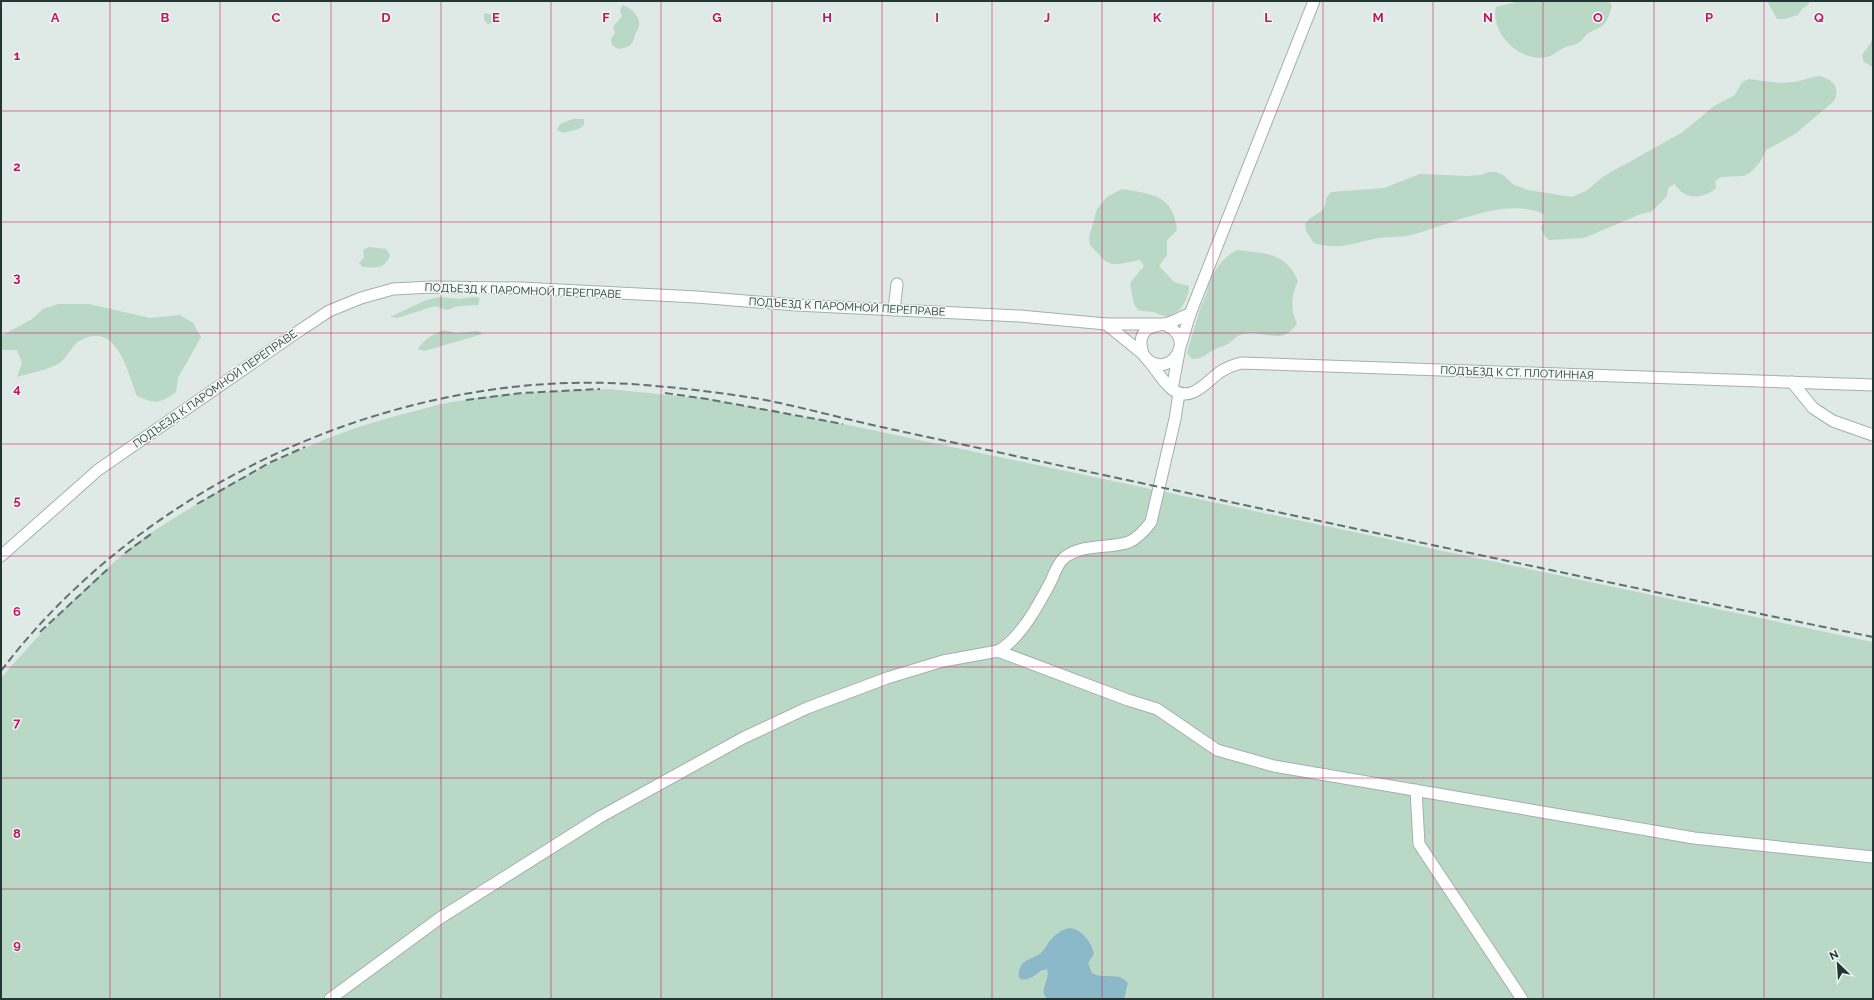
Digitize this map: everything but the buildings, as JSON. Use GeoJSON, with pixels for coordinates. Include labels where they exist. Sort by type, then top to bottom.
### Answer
{"type":"FeatureCollection","features":[{"type":"Feature","properties":{"kind":"street"},"geometry":{"type":"LineString","coordinates":[[330,999],[440,918],[520,867],[600,817],[744,738],[806,708],[887,678],[943,660],[998,651],[1005,647],[1018,633],[1041,600],[1063,558],[1076,551],[1128,542],[1141,534],[1151,522],[1175,419],[1175,391],[1180,348],[1190,314],[1314,1]]}},
{"type":"Feature","properties":{"kind":"street"},"geometry":{"type":"LineString","coordinates":[[894,310],[897,284]]}},
{"type":"Feature","properties":{"kind":"street","name":"ПОДЪЕЗД К ПАРОМНОЙ ПЕРЕПРАВЕ"},"geometry":{"type":"LineString","coordinates":[[1,556],[98,470],[290,337],[329,311],[361,298],[393,289],[432,287],[521,288],[1020,316],[1106,324],[1163,324]]}},
{"type":"Feature","properties":{"kind":"street"},"geometry":{"type":"LineString","coordinates":[[1163,324],[1190,314]]}},
{"type":"Feature","properties":{"kind":"street"},"geometry":{"type":"LineString","coordinates":[[1106,324],[1145,357],[1175,391]]}},
{"type":"Feature","properties":{"kind":"street"},"geometry":{"type":"LineString","coordinates":[[1156,324],[1163,324],[1170,326],[1176,331],[1180,348],[1175,358],[1162,364],[1145,357],[1141,347],[1141,340],[1144,333],[1156,324]]}},
{"type":"Feature","properties":{"kind":"street","name":"ПОДЪЕЗД К СТ. ПЛОТИННАЯ"},"geometry":{"type":"LineString","coordinates":[[1175,391],[1192,394],[1221,371],[1230,366],[1241,363],[1873,385]]}},
{"type":"Feature","properties":{"kind":"street"},"geometry":{"type":"LineString","coordinates":[[1792,382],[1813,408],[1833,421],[1873,435]]}},
{"type":"Feature","properties":{"kind":"street"},"geometry":{"type":"LineString","coordinates":[[998,651],[1128,700],[1157,709],[1217,750],[1274,766],[1694,838],[1873,857]]}},
{"type":"Feature","properties":{"kind":"street"},"geometry":{"type":"LineString","coordinates":[[1416,790],[1419,844],[1522,999]]}},
{"type":"Feature","properties":{"kind":"green space"},"geometry":{"type":"Polygon","coordinates":[[[1520,1],[1608,1],[1612,5],[1606,22],[1601,27],[1588,34],[1580,42],[1565,47],[1547,57],[1537,58],[1526,55],[1509,44],[1502,35],[1495,17],[1496,7],[1520,1]]]}},
{"type":"Feature","properties":{"kind":"green space"},"geometry":{"type":"Polygon","coordinates":[[[1767,1],[1810,1],[1798,15],[1784,19],[1777,19],[1767,1]]]}},
{"type":"Feature","properties":{"kind":"green space"},"geometry":{"type":"Polygon","coordinates":[[[623,5],[635,13],[638,19],[639,28],[628,47],[618,49],[612,45],[611,39],[615,33],[613,27],[622,16],[620,10],[623,5]]]}},
{"type":"Feature","properties":{"kind":"green space"},"geometry":{"type":"Polygon","coordinates":[[[484,13],[494,15],[494,23],[488,24],[484,20],[484,13]]]}},
{"type":"Feature","properties":{"kind":"green space"},"geometry":{"type":"Polygon","coordinates":[[[1873,36],[1873,67],[1864,62],[1862,55],[1870,44],[1873,36]]]}},
{"type":"Feature","properties":{"kind":"green space"},"geometry":{"type":"Polygon","coordinates":[[[1818,76],[1831,81],[1836,87],[1836,96],[1834,101],[1795,134],[1766,150],[1760,162],[1750,173],[1743,176],[1721,177],[1715,181],[1716,188],[1713,191],[1701,196],[1687,195],[1674,184],[1668,188],[1667,196],[1652,211],[1638,215],[1584,238],[1549,240],[1544,235],[1541,228],[1544,222],[1544,214],[1529,209],[1512,208],[1478,214],[1411,235],[1379,238],[1344,246],[1331,246],[1314,243],[1306,231],[1305,224],[1308,220],[1322,211],[1326,198],[1331,192],[1384,188],[1420,174],[1467,176],[1496,172],[1503,175],[1514,185],[1528,190],[1572,197],[1586,191],[1604,176],[1683,132],[1714,106],[1735,95],[1742,82],[1749,79],[1779,83],[1795,82],[1818,76]]]}},
{"type":"Feature","properties":{"kind":"green space"},"geometry":{"type":"Polygon","coordinates":[[[573,119],[584,119],[584,125],[579,129],[563,133],[557,130],[560,124],[573,119]]]}},
{"type":"Feature","properties":{"kind":"green space"},"geometry":{"type":"Polygon","coordinates":[[[1122,189],[1142,192],[1159,198],[1171,209],[1175,218],[1177,230],[1167,240],[1167,255],[1159,266],[1174,282],[1189,286],[1189,291],[1183,306],[1176,313],[1164,316],[1153,312],[1138,310],[1134,304],[1130,283],[1144,266],[1140,260],[1112,264],[1105,261],[1090,245],[1089,237],[1097,209],[1107,197],[1122,189]]]}},
{"type":"Feature","properties":{"kind":"green space"},"geometry":{"type":"Polygon","coordinates":[[[369,247],[386,249],[390,255],[386,263],[380,267],[363,267],[359,263],[364,257],[363,250],[369,247]]]}},
{"type":"Feature","properties":{"kind":"green space"},"geometry":{"type":"Polygon","coordinates":[[[1238,250],[1258,252],[1274,256],[1287,264],[1298,281],[1292,302],[1293,313],[1297,323],[1291,331],[1284,335],[1269,336],[1246,333],[1202,357],[1192,359],[1187,353],[1208,286],[1222,261],[1227,256],[1238,250]]]}},
{"type":"Feature","properties":{"kind":"green space"},"geometry":{"type":"Polygon","coordinates":[[[439,297],[459,299],[473,297],[480,298],[478,305],[459,306],[447,310],[435,306],[397,318],[390,317],[426,300],[439,297]]]}},
{"type":"Feature","properties":{"kind":"green space"},"geometry":{"type":"Polygon","coordinates":[[[58,304],[89,304],[150,318],[180,315],[193,323],[201,337],[178,378],[176,392],[166,399],[157,402],[137,396],[124,362],[118,351],[111,342],[103,337],[92,336],[79,341],[58,364],[44,370],[17,377],[22,363],[17,350],[1,350],[1,336],[32,319],[43,309],[58,304]]]}},
{"type":"Feature","properties":{"kind":"green space"},"geometry":{"type":"Polygon","coordinates":[[[444,330],[456,333],[477,331],[483,334],[424,351],[418,349],[429,337],[444,330]]]}},
{"type":"Feature","properties":{"kind":"green space"},"geometry":{"type":"Polygon","coordinates":[[[609,389],[707,399],[853,426],[1873,642],[1873,999],[1,999],[1,678],[61,612],[127,551],[159,527],[246,476],[299,450],[326,439],[382,420],[447,403],[511,394],[609,389]]]}},
{"type":"Feature","properties":{"kind":"water"},"geometry":{"type":"Polygon","coordinates":[[[1069,928],[1082,933],[1091,945],[1094,954],[1088,963],[1092,973],[1101,976],[1120,977],[1128,983],[1124,999],[1048,999],[1044,992],[1048,973],[1047,969],[1040,971],[1030,978],[1023,980],[1020,979],[1019,971],[1023,964],[1042,952],[1051,939],[1058,933],[1069,928]]]}},
{"type":"Feature","properties":{"kind":"railway"},"geometry":{"type":"LineString","coordinates":[[1,671],[59,604],[126,545],[201,494],[281,451],[366,419],[453,396],[542,384],[631,384],[696,390],[760,399],[1150,485],[1873,637]]}},
{"type":"Feature","properties":{"kind":"railway"},"geometry":{"type":"LineString","coordinates":[[466,400],[522,393],[600,389]]}},
{"type":"Feature","properties":{"kind":"railway"},"geometry":{"type":"LineString","coordinates":[[665,393],[707,399],[843,424]]}},
{"type":"Feature","properties":{"kind":"railway"},"geometry":{"type":"LineString","coordinates":[[197,504],[269,463],[305,447]]}},
{"type":"Feature","properties":{"kind":"railway"},"geometry":{"type":"LineString","coordinates":[[125,553],[151,534]]}},
{"type":"Feature","properties":{"kind":"railway"},"geometry":{"type":"LineString","coordinates":[[40,632],[110,567]]}}]}
